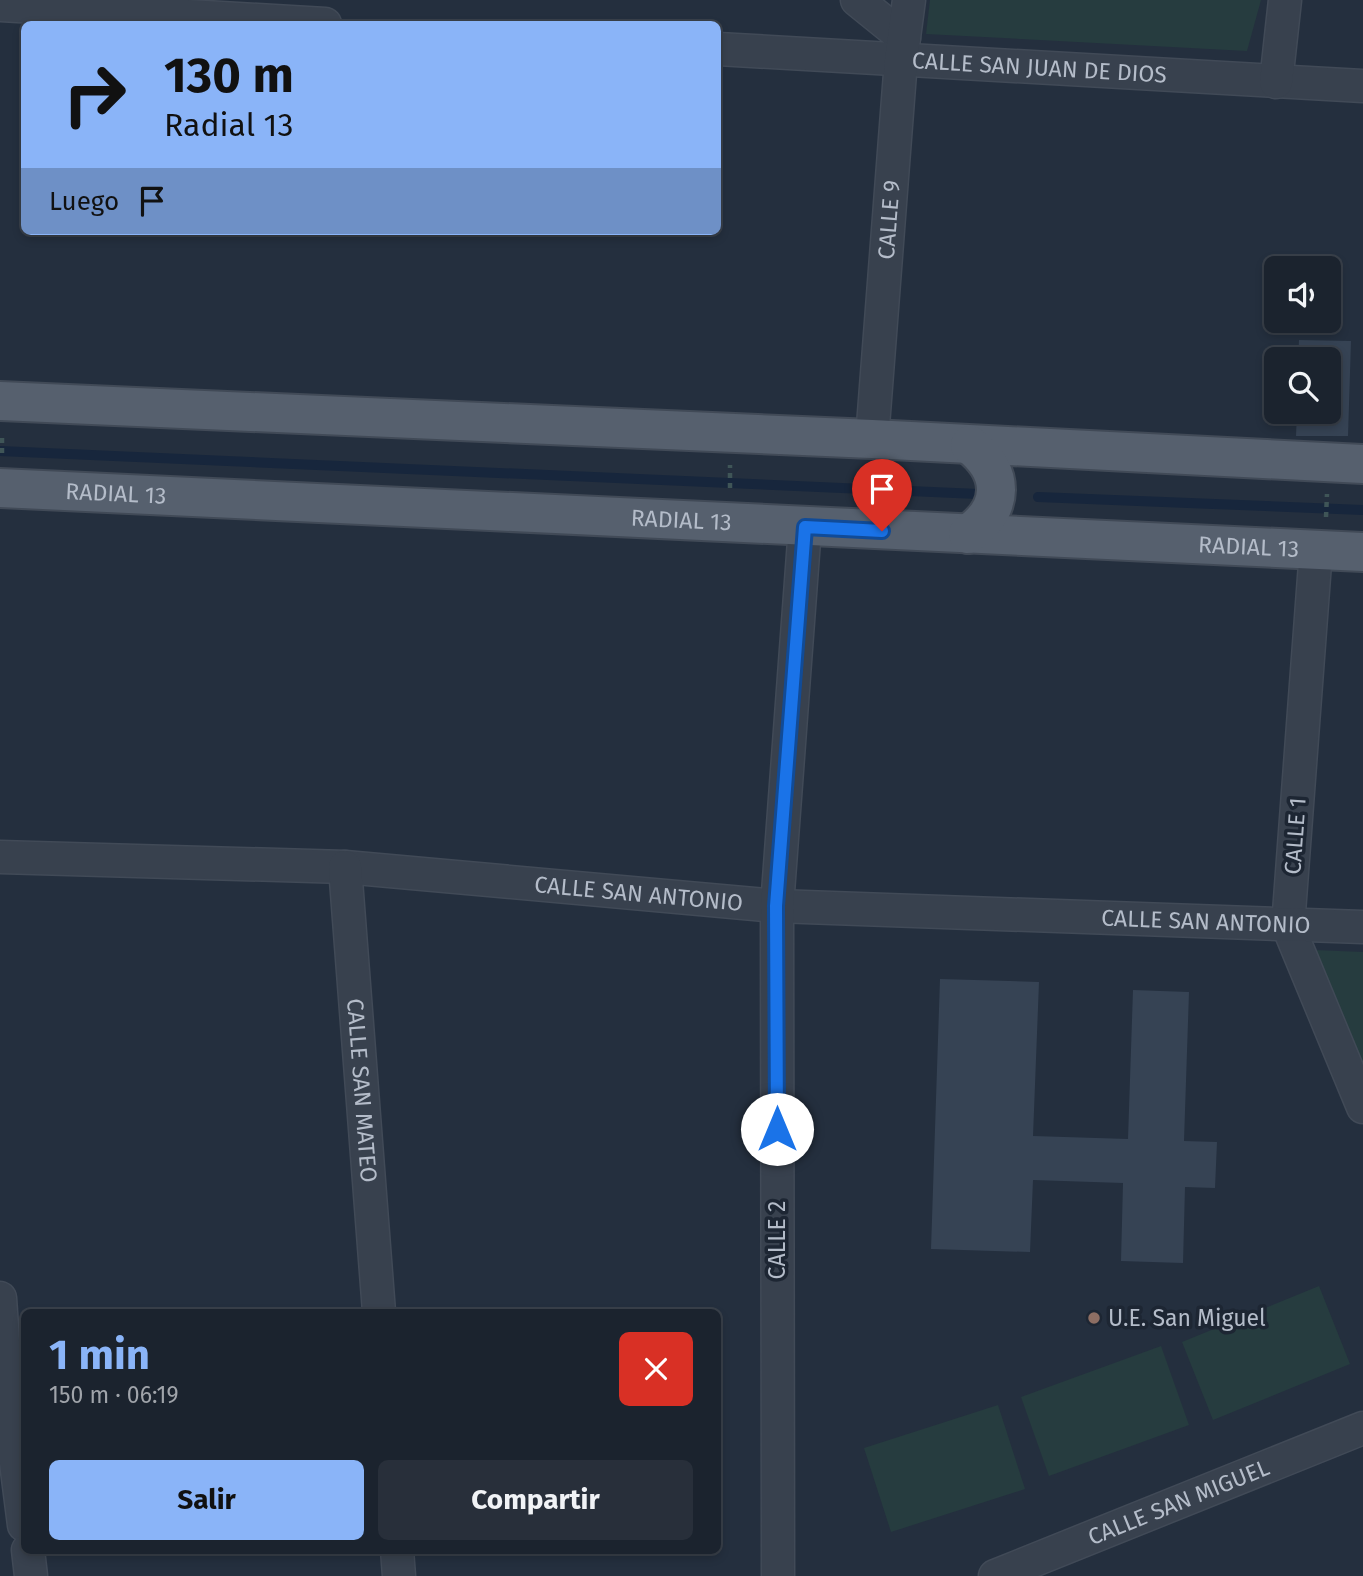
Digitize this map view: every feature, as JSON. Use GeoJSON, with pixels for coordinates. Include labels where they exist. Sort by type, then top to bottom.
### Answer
{"type":"FeatureCollection","features":[{"type":"Feature","properties":{"kind":"main road"},"geometry":{"type":"LineString","coordinates":[[1,413],[872,439],[1363,464]]}},
{"type":"Feature","properties":{"kind":"main road"},"geometry":{"type":"LineString","coordinates":[[968,534],[983,524],[993,508],[996,490],[994,472],[984,456],[970,445]]}},
{"type":"Feature","properties":{"kind":"main road"},"geometry":{"type":"LineString","coordinates":[[1038,537],[1025,522],[1018,502],[1019,491],[1020,481],[1030,462],[1046,449]]}},
{"type":"Feature","properties":{"kind":"main road","name":"RADIAL 13"},"geometry":{"type":"LineString","coordinates":[[1,478],[805,527],[1038,537],[1321,540],[1363,552]]}},
{"type":"Feature","properties":{"kind":"street"},"geometry":{"type":"LineString","coordinates":[[857,0],[902,49]]}},
{"type":"Feature","properties":{"kind":"street","name":"CALLE 9"},"geometry":{"type":"LineString","coordinates":[[872,439],[902,49],[909,0]]}},
{"type":"Feature","properties":{"kind":"street"},"geometry":{"type":"LineString","coordinates":[[1276,82],[1285,0]]}},
{"type":"Feature","properties":{"kind":"street"},"geometry":{"type":"LineString","coordinates":[[0,5],[274,21]]}},
{"type":"Feature","properties":{"kind":"street","name":"CALLE SAN JUAN DE DIOS"},"geometry":{"type":"LineString","coordinates":[[721,48],[902,49],[1276,82],[1363,86]]}},
{"type":"Feature","properties":{"kind":"street","name":"CALLE 2"},"geometry":{"type":"LineString","coordinates":[[778,1576],[776,906],[805,527]]}},
{"type":"Feature","properties":{"kind":"street","name":"CALLE 1"},"geometry":{"type":"LineString","coordinates":[[1321,540],[1288,926],[1363,1107]]}},
{"type":"Feature","properties":{"kind":"street","name":"CALLE SAN ANTONIO"},"geometry":{"type":"LineString","coordinates":[[0,857],[345,867],[776,906],[1363,927]]}},
{"type":"Feature","properties":{"kind":"street","name":"CALLE SAN MATEO"},"geometry":{"type":"LineString","coordinates":[[345,867],[379,1309]]}},
{"type":"Feature","properties":{"kind":"street"},"geometry":{"type":"LineString","coordinates":[[0,1298],[3,1385],[21,1505]]}},
{"type":"Feature","properties":{"kind":"street","name":"CALLE SAN MIGUEL"},"geometry":{"type":"LineString","coordinates":[[995,1576],[1363,1429]]}},
{"type":"Feature","properties":{"kind":"street"},"geometry":{"type":"LineString","coordinates":[[28,1554],[31,1576]]}},
{"type":"Feature","properties":{"kind":"street"},"geometry":{"type":"LineString","coordinates":[[397,1554],[399,1576]]}},
{"type":"Feature","properties":{"kind":"path"},"geometry":{"type":"LineString","coordinates":[[1,413],[1,478]]}},
{"type":"Feature","properties":{"kind":"path"},"geometry":{"type":"LineString","coordinates":[[729,500],[731,463]]}},
{"type":"Feature","properties":{"kind":"path"},"geometry":{"type":"LineString","coordinates":[[1321,540],[1327,490]]}},
{"type":"Feature","properties":{"kind":"green space"},"geometry":{"type":"Polygon","coordinates":[[[930,0],[1261,0],[1247,51],[926,34],[930,0]]]}},
{"type":"Feature","properties":{"kind":"green space"},"geometry":{"type":"Polygon","coordinates":[[[1315,950],[1363,952],[1363,1070],[1315,950]]]}},
{"type":"Feature","properties":{"kind":"green space"},"geometry":{"type":"Polygon","coordinates":[[[1319,1286],[1350,1364],[1213,1420],[1182,1342],[1319,1286]]]}},
{"type":"Feature","properties":{"kind":"green space"},"geometry":{"type":"Polygon","coordinates":[[[1161,1346],[1189,1425],[1049,1476],[1021,1397],[1161,1346]]]}},
{"type":"Feature","properties":{"kind":"green space"},"geometry":{"type":"Polygon","coordinates":[[[998,1405],[1025,1489],[891,1532],[864,1448],[998,1405]]]}},
{"type":"Feature","properties":{"kind":"building"},"geometry":{"type":"Polygon","coordinates":[[[1299,340],[1351,341],[1348,436],[1296,436],[1296,424],[1341,424],[1341,347],[1299,347],[1299,340]]]}},
{"type":"Feature","properties":{"kind":"building"},"geometry":{"type":"Polygon","coordinates":[[[940,979],[1039,982],[1033,1136],[1128,1139],[1133,990],[1189,992],[1184,1141],[1217,1142],[1215,1188],[1185,1187],[1183,1263],[1121,1261],[1123,1183],[1033,1180],[1030,1252],[931,1249],[940,979]]]}},
{"type":"Feature","properties":{"kind":"waterway"},"geometry":{"type":"LineString","coordinates":[[0,451],[978,494]]}},
{"type":"Feature","properties":{"kind":"waterway"},"geometry":{"type":"LineString","coordinates":[[1038,497],[1363,510]]}},
{"type":"Feature","properties":{"kind":"place","name":"U.E. San Miguel"},"geometry":{"type":"Point","coordinates":[1094,1318]}},
{"type":"Feature","properties":{"kind":"route"},"geometry":{"type":"LineString","coordinates":[[777,1129],[776,906],[805,527],[882,531]]}}]}
